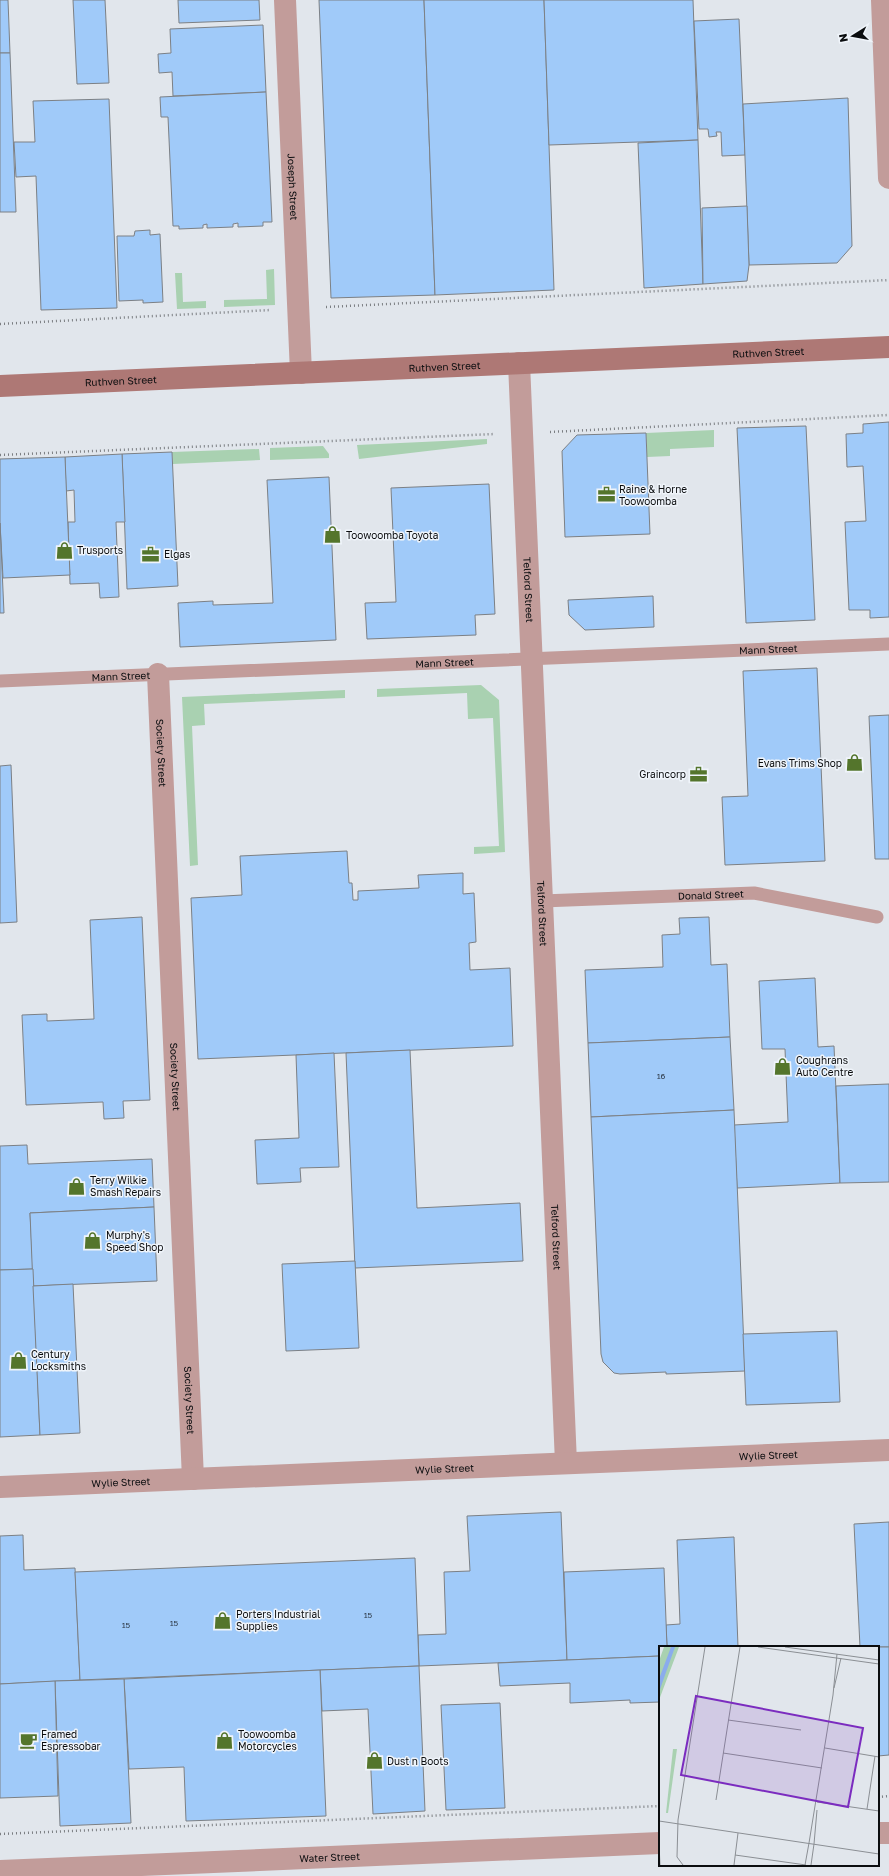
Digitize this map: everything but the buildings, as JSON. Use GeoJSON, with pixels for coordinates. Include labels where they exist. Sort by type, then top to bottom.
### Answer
{"type":"FeatureCollection","features":[{"type":"Feature","properties":{"kind":"main road","name":"Ruthven Street"},"geometry":{"type":"LineString","coordinates":[[0,386],[889,347]]}},
{"type":"Feature","properties":{"kind":"street","name":"Joseph Street"},"geometry":{"type":"LineString","coordinates":[[285,0],[301,373]]}},
{"type":"Feature","properties":{"kind":"street"},"geometry":{"type":"LineString","coordinates":[[882,0],[889,178]]}},
{"type":"Feature","properties":{"kind":"street","name":"Telford Street"},"geometry":{"type":"LineString","coordinates":[[519,363],[566,1463]]}},
{"type":"Feature","properties":{"kind":"street","name":"Society Street"},"geometry":{"type":"LineString","coordinates":[[158,674],[193,1479]]}},
{"type":"Feature","properties":{"kind":"street","name":"Wylie Street"},"geometry":{"type":"LineString","coordinates":[[0,1487],[889,1450]]}},
{"type":"Feature","properties":{"kind":"street"},"geometry":{"type":"LineString","coordinates":[[879,1834],[889,1833]]}},
{"type":"Feature","properties":{"kind":"street","name":"Water Street"},"geometry":{"type":"LineString","coordinates":[[0,1871],[659,1843]]}},
{"type":"Feature","properties":{"kind":"lane","name":"Mann Street"},"geometry":{"type":"LineString","coordinates":[[0,681],[889,644]]}},
{"type":"Feature","properties":{"kind":"lane","name":"Donald Street"},"geometry":{"type":"LineString","coordinates":[[542,902],[754,892],[877,917]]}},
{"type":"Feature","properties":{"kind":"path"},"geometry":{"type":"LineString","coordinates":[[0,324],[298,308],[889,280]]}},
{"type":"Feature","properties":{"kind":"path"},"geometry":{"type":"LineString","coordinates":[[0,455],[522,433],[889,415]]}},
{"type":"Feature","properties":{"kind":"path"},"geometry":{"type":"LineString","coordinates":[[879,1797],[889,1796]]}},
{"type":"Feature","properties":{"kind":"path"},"geometry":{"type":"LineString","coordinates":[[0,1834],[659,1806]]}},
{"type":"Feature","properties":{"kind":"green space"},"geometry":{"type":"Polygon","coordinates":[[[274,269],[275,305],[224,307],[224,300],[267,299],[266,270],[274,269]]]}},
{"type":"Feature","properties":{"kind":"green space"},"geometry":{"type":"Polygon","coordinates":[[[175,273],[182,273],[183,302],[206,301],[206,308],[177,309],[175,273]]]}},
{"type":"Feature","properties":{"kind":"green space"},"geometry":{"type":"Polygon","coordinates":[[[714,430],[714,447],[670,449],[670,456],[647,457],[646,433],[714,430]]]}},
{"type":"Feature","properties":{"kind":"green space"},"geometry":{"type":"Polygon","coordinates":[[[487,439],[487,444],[359,459],[357,445],[487,439]]]}},
{"type":"Feature","properties":{"kind":"green space"},"geometry":{"type":"Polygon","coordinates":[[[323,446],[329,454],[329,458],[270,460],[270,448],[323,446]]]}},
{"type":"Feature","properties":{"kind":"green space"},"geometry":{"type":"Polygon","coordinates":[[[259,449],[260,460],[173,464],[172,452],[259,449]]]}},
{"type":"Feature","properties":{"kind":"green space"},"geometry":{"type":"Polygon","coordinates":[[[481,685],[499,700],[505,852],[474,854],[474,847],[499,846],[493,718],[468,719],[467,693],[377,697],[377,689],[481,685]]]}},
{"type":"Feature","properties":{"kind":"green space"},"geometry":{"type":"Polygon","coordinates":[[[345,690],[345,698],[204,704],[205,725],[192,726],[198,865],[190,866],[182,697],[345,690]]]}},
{"type":"Feature","properties":{"kind":"place","name":"Raine & Horne Toowoomba"},"geometry":{"type":"Point","coordinates":[606,495]}},
{"type":"Feature","properties":{"kind":"place","name":"Toowoomba Toyota"},"geometry":{"type":"Point","coordinates":[333,535]}},
{"type":"Feature","properties":{"kind":"place","name":"Trusports"},"geometry":{"type":"Point","coordinates":[64,550]}},
{"type":"Feature","properties":{"kind":"place","name":"Elgas"},"geometry":{"type":"Point","coordinates":[151,554]}},
{"type":"Feature","properties":{"kind":"place","name":"Evans Trims Shop"},"geometry":{"type":"Point","coordinates":[855,763]}},
{"type":"Feature","properties":{"kind":"place","name":"Graincorp"},"geometry":{"type":"Point","coordinates":[699,774]}},
{"type":"Feature","properties":{"kind":"place","name":"Coughrans Auto Centre"},"geometry":{"type":"Point","coordinates":[783,1066]}},
{"type":"Feature","properties":{"kind":"place","name":"Terry Wilkie Smash Repairs"},"geometry":{"type":"Point","coordinates":[77,1186]}},
{"type":"Feature","properties":{"kind":"place","name":"Murphy's Speed Shop"},"geometry":{"type":"Point","coordinates":[93,1241]}},
{"type":"Feature","properties":{"kind":"place","name":"Century Locksmiths"},"geometry":{"type":"Point","coordinates":[18,1360]}},
{"type":"Feature","properties":{"kind":"place","name":"Porters Industrial Supplies"},"geometry":{"type":"Point","coordinates":[223,1620]}},
{"type":"Feature","properties":{"kind":"place","name":"Framed Espressobar"},"geometry":{"type":"Point","coordinates":[28,1740]}},
{"type":"Feature","properties":{"kind":"place","name":"Toowoomba Motorcycles"},"geometry":{"type":"Point","coordinates":[225,1740]}},
{"type":"Feature","properties":{"kind":"place","name":"Dust n Boots"},"geometry":{"type":"Point","coordinates":[374,1761]}}]}
